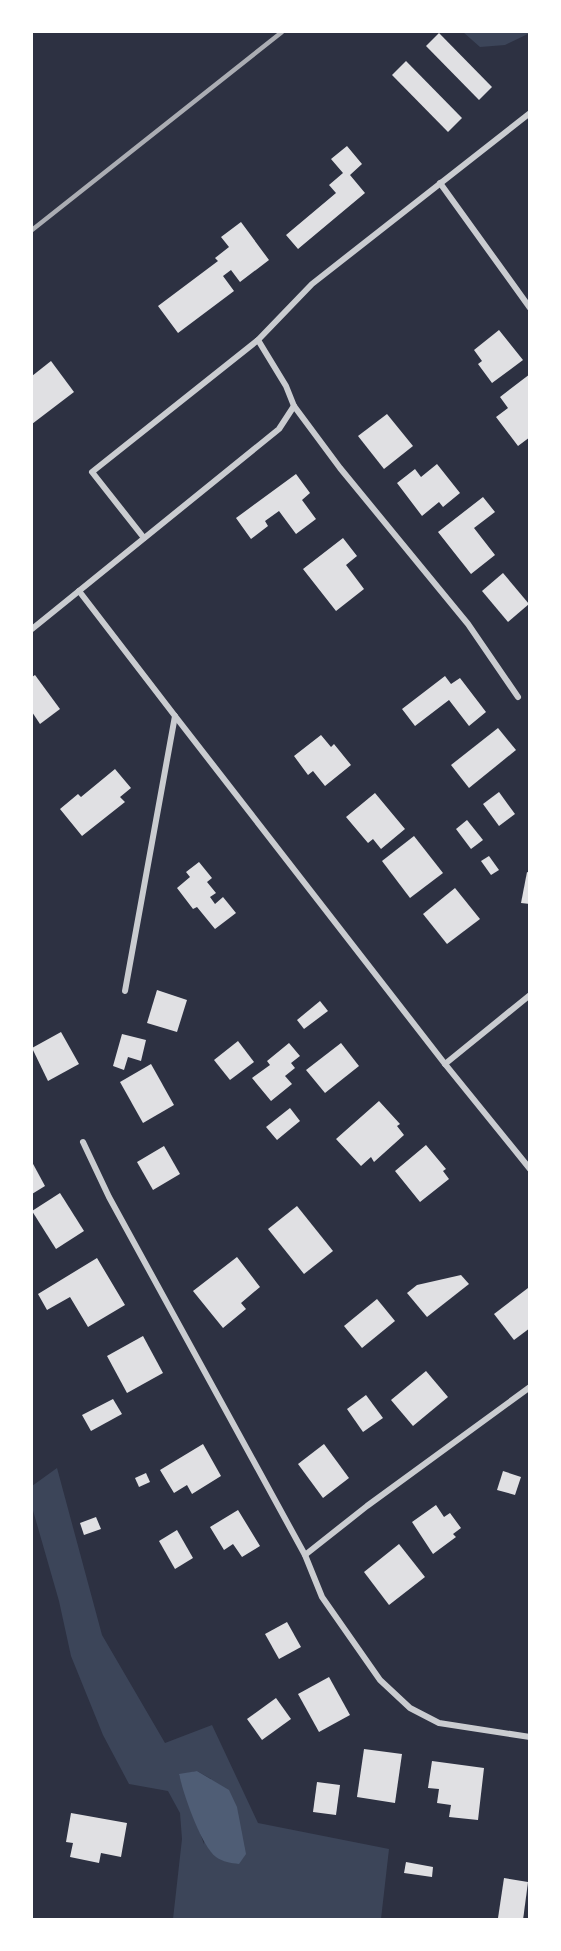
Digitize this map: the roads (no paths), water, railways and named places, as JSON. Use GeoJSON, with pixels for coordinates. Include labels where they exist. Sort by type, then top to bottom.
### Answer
{"type":"FeatureCollection","features":[{"type":"Feature","properties":{"kind":"street"},"geometry":{"type":"LineString","coordinates":[[144,538],[92,472],[258,340],[312,284],[530,113]]}},
{"type":"Feature","properties":{"kind":"street"},"geometry":{"type":"LineString","coordinates":[[440,183],[530,308]]}},
{"type":"Feature","properties":{"kind":"street"},"geometry":{"type":"LineString","coordinates":[[258,340],[286,386],[294,406],[340,468],[468,624],[518,697]]}},
{"type":"Feature","properties":{"kind":"street"},"geometry":{"type":"LineString","coordinates":[[32,628],[279,429],[294,406]]}},
{"type":"Feature","properties":{"kind":"street"},"geometry":{"type":"LineString","coordinates":[[79,591],[445,1064],[530,1169]]}},
{"type":"Feature","properties":{"kind":"street"},"geometry":{"type":"LineString","coordinates":[[125,991],[175,716]]}},
{"type":"Feature","properties":{"kind":"street"},"geometry":{"type":"LineString","coordinates":[[445,1064],[530,995]]}},
{"type":"Feature","properties":{"kind":"street"},"geometry":{"type":"LineString","coordinates":[[83,1142],[109,1197],[305,1555],[321,1597],[380,1680],[410,1708],[439,1723],[530,1737]]}},
{"type":"Feature","properties":{"kind":"street"},"geometry":{"type":"LineString","coordinates":[[305,1555],[367,1506],[530,1387]]}},
{"type":"Feature","properties":{"kind":"railway"},"geometry":{"type":"LineString","coordinates":[[32,230],[282,32]]}}]}
